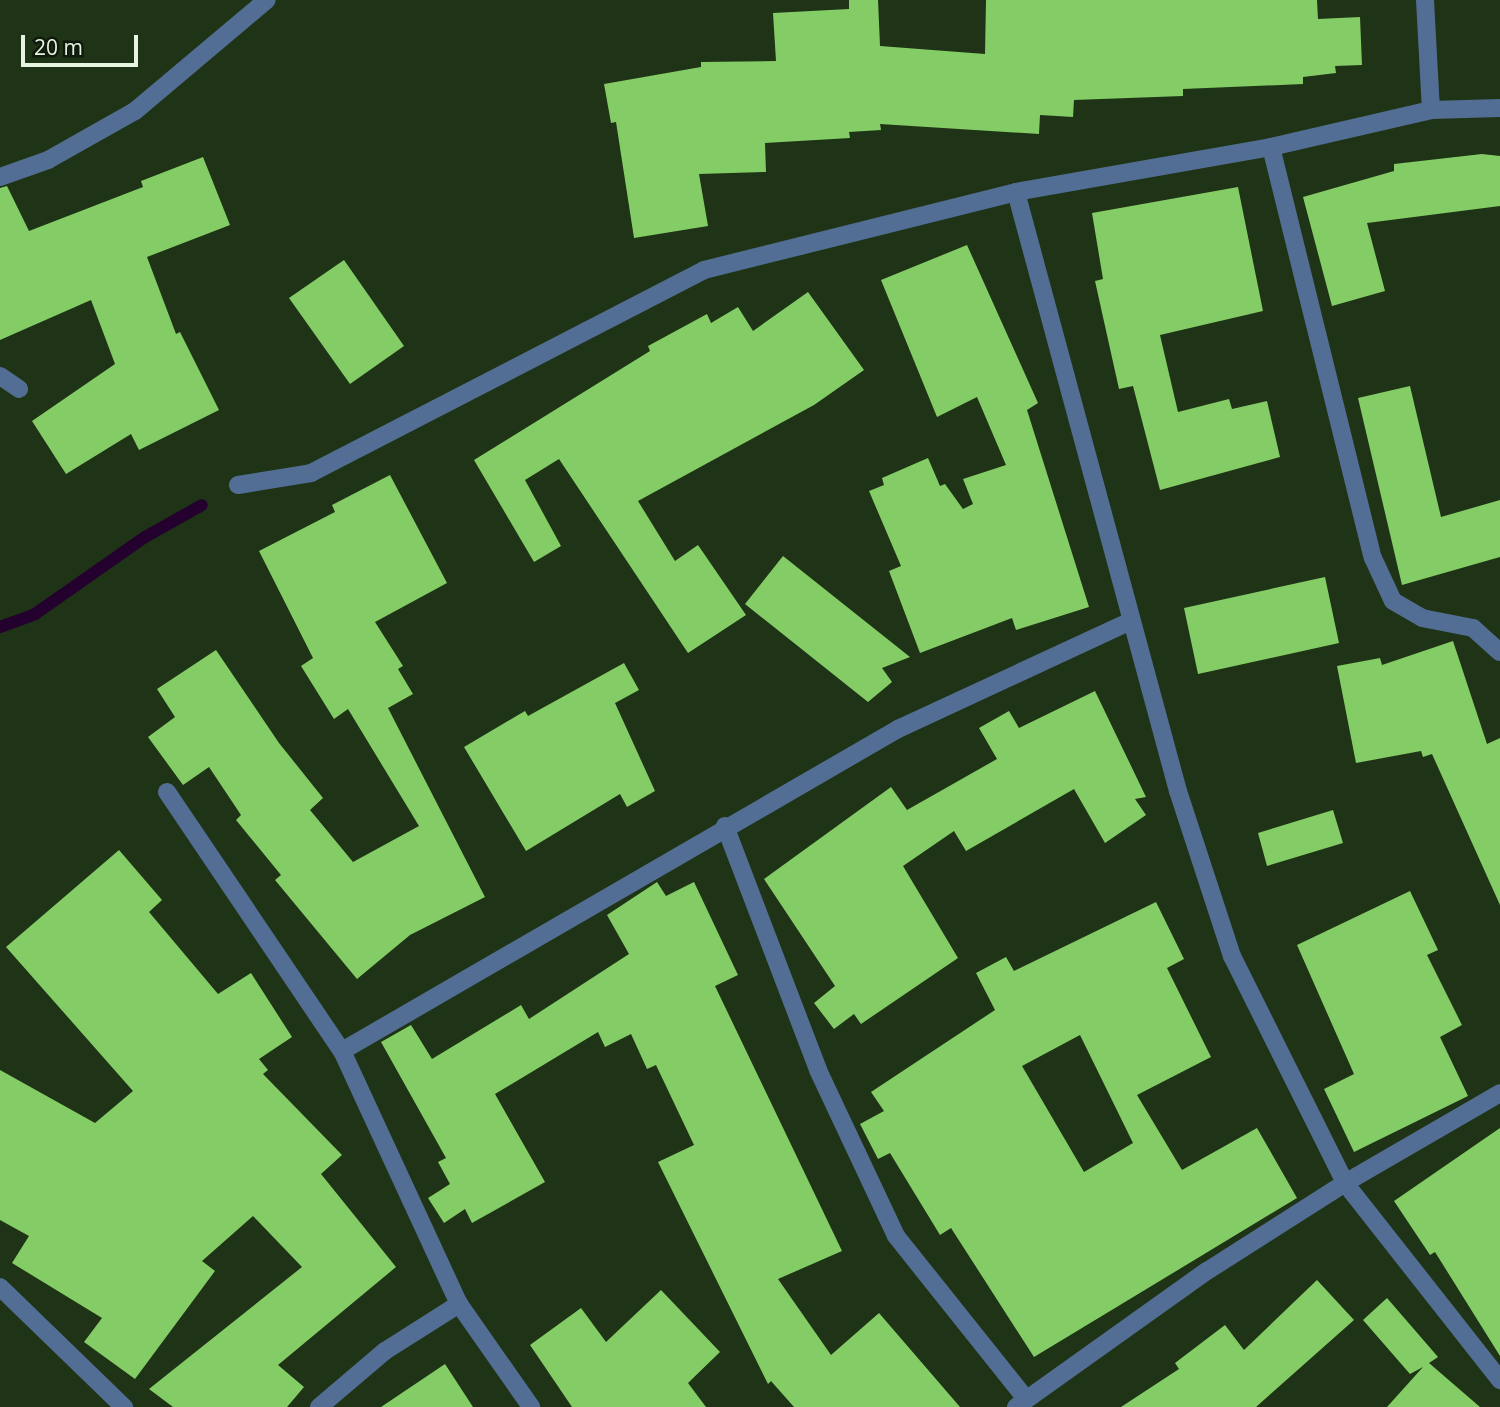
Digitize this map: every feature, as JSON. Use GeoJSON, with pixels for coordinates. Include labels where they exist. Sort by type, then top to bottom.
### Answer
{"type":"FeatureCollection","features":[{"type":"Feature","properties":{"kind":"street"},"geometry":{"type":"LineString","coordinates":[[0,177],[48,160],[135,111],[267,0]]}},
{"type":"Feature","properties":{"kind":"street"},"geometry":{"type":"LineString","coordinates":[[1425,0],[1432,110]]}},
{"type":"Feature","properties":{"kind":"street"},"geometry":{"type":"LineString","coordinates":[[238,485],[312,473],[704,270],[1016,192],[1270,147],[1432,110],[1500,108]]}},
{"type":"Feature","properties":{"kind":"street"},"geometry":{"type":"LineString","coordinates":[[1270,147],[1373,558],[1393,601],[1422,618],[1473,628],[1500,652]]}},
{"type":"Feature","properties":{"kind":"street"},"geometry":{"type":"LineString","coordinates":[[1016,192],[1178,791],[1232,956],[1345,1183],[1500,1380]]}},
{"type":"Feature","properties":{"kind":"street"},"geometry":{"type":"LineString","coordinates":[[0,376],[19,389]]}},
{"type":"Feature","properties":{"kind":"street"},"geometry":{"type":"LineString","coordinates":[[342,1051],[725,826],[898,729],[1131,621]]}},
{"type":"Feature","properties":{"kind":"street"},"geometry":{"type":"LineString","coordinates":[[167,792],[342,1051],[459,1304],[531,1407]]}},
{"type":"Feature","properties":{"kind":"street"},"geometry":{"type":"LineString","coordinates":[[725,826],[818,1070],[896,1236],[1021,1403],[1207,1271],[1345,1183],[1500,1093]]}},
{"type":"Feature","properties":{"kind":"street"},"geometry":{"type":"LineString","coordinates":[[0,1287],[124,1407]]}},
{"type":"Feature","properties":{"kind":"street"},"geometry":{"type":"LineString","coordinates":[[319,1407],[385,1350],[459,1304]]}},
{"type":"Feature","properties":{"kind":"building"},"geometry":{"type":"Polygon","coordinates":[[[849,0],[878,0],[880,46],[985,54],[986,0],[1317,0],[1318,19],[1360,17],[1362,65],[1335,66],[1336,73],[1303,77],[1303,84],[1183,89],[1183,96],[1074,100],[1073,117],[1040,115],[1039,134],[880,124],[881,130],[849,132],[850,138],[765,143],[766,172],[699,174],[708,226],[634,238],[616,122],[611,123],[604,84],[701,67],[701,62],[776,61],[773,13],[849,9],[849,0]]]}},
{"type":"Feature","properties":{"kind":"building"},"geometry":{"type":"Polygon","coordinates":[[[1482,154],[1500,156],[1500,206],[1367,223],[1385,291],[1332,306],[1303,197],[1394,171],[1394,164],[1482,154]]]}},
{"type":"Feature","properties":{"kind":"building"},"geometry":{"type":"Polygon","coordinates":[[[203,157],[230,225],[147,257],[176,334],[180,332],[219,410],[139,450],[131,434],[66,474],[32,421],[115,364],[91,300],[0,340],[0,188],[7,186],[29,231],[143,187],[141,181],[203,157]]]}},
{"type":"Feature","properties":{"kind":"building"},"geometry":{"type":"Polygon","coordinates":[[[1238,187],[1263,311],[1160,335],[1178,412],[1229,399],[1232,409],[1267,401],[1280,457],[1160,490],[1133,386],[1119,389],[1095,281],[1103,279],[1092,213],[1238,187]]]}},
{"type":"Feature","properties":{"kind":"building"},"geometry":{"type":"Polygon","coordinates":[[[967,245],[1038,403],[1027,410],[1089,607],[1016,630],[1012,618],[920,653],[889,571],[901,566],[869,491],[884,485],[882,478],[928,458],[940,486],[945,484],[963,509],[973,504],[963,479],[1006,465],[977,397],[937,417],[881,280],[967,245]]]}},
{"type":"Feature","properties":{"kind":"building"},"geometry":{"type":"Polygon","coordinates":[[[344,260],[404,346],[350,384],[289,298],[344,260]]]}},
{"type":"Feature","properties":{"kind":"building"},"geometry":{"type":"Polygon","coordinates":[[[808,292],[864,370],[814,405],[638,501],[675,561],[698,545],[746,615],[688,653],[559,459],[525,480],[561,546],[534,562],[474,460],[650,351],[648,346],[707,314],[711,323],[738,307],[753,331],[808,292]]]}},
{"type":"Feature","properties":{"kind":"building"},"geometry":{"type":"Polygon","coordinates":[[[1410,386],[1441,517],[1500,500],[1500,557],[1402,585],[1358,398],[1410,386]]]}},
{"type":"Feature","properties":{"kind":"building"},"geometry":{"type":"Polygon","coordinates":[[[390,475],[447,583],[375,622],[403,666],[398,669],[413,694],[388,708],[485,897],[410,935],[357,979],[275,880],[281,875],[236,820],[241,815],[209,767],[183,785],[148,737],[175,717],[157,689],[216,650],[279,743],[323,798],[310,810],[353,862],[419,826],[348,709],[334,719],[301,666],[313,658],[259,551],[335,512],[332,505],[390,475]]]}},
{"type":"Feature","properties":{"kind":"building"},"geometry":{"type":"Polygon","coordinates":[[[783,556],[910,657],[882,668],[892,682],[868,702],[745,604],[783,556]]]}},
{"type":"Feature","properties":{"kind":"building"},"geometry":{"type":"Polygon","coordinates":[[[1325,577],[1339,643],[1198,674],[1184,608],[1325,577]]]}},
{"type":"Feature","properties":{"kind":"building"},"geometry":{"type":"Polygon","coordinates":[[[1453,641],[1487,744],[1500,738],[1500,905],[1432,754],[1423,757],[1421,751],[1356,763],[1337,666],[1380,658],[1382,665],[1453,641]]]}},
{"type":"Feature","properties":{"kind":"building"},"geometry":{"type":"Polygon","coordinates":[[[624,663],[639,690],[615,703],[655,791],[627,807],[620,794],[526,851],[464,747],[525,711],[528,716],[624,663]]]}},
{"type":"Feature","properties":{"kind":"building"},"geometry":{"type":"Polygon","coordinates":[[[1095,691],[1146,797],[1135,799],[1146,815],[1105,843],[1074,789],[966,851],[954,831],[903,866],[958,958],[861,1024],[854,1014],[834,1029],[814,1003],[835,986],[764,879],[891,787],[907,810],[997,759],[979,728],[1009,711],[1019,728],[1095,691]]]}},
{"type":"Feature","properties":{"kind":"building"},"geometry":{"type":"Polygon","coordinates":[[[1333,810],[1343,843],[1267,866],[1258,833],[1333,810]]]}},
{"type":"Feature","properties":{"kind":"building"},"geometry":{"type":"Polygon","coordinates":[[[119,850],[162,900],[149,912],[218,994],[251,973],[292,1037],[259,1059],[268,1070],[263,1074],[342,1155],[321,1174],[396,1267],[278,1365],[304,1387],[287,1407],[173,1407],[149,1389],[302,1267],[253,1216],[202,1261],[215,1271],[135,1379],[84,1342],[102,1318],[12,1263],[29,1236],[0,1220],[0,1070],[95,1123],[133,1091],[6,947],[119,850]]]}},
{"type":"Feature","properties":{"kind":"building"},"geometry":{"type":"Polygon","coordinates":[[[657,882],[666,896],[694,882],[738,975],[715,986],[842,1251],[778,1279],[831,1355],[879,1313],[960,1407],[794,1407],[771,1381],[768,1384],[658,1162],[694,1145],[656,1065],[647,1069],[631,1034],[605,1047],[598,1032],[495,1094],[545,1182],[472,1223],[465,1209],[444,1223],[428,1198],[450,1184],[438,1162],[446,1158],[381,1042],[411,1025],[432,1059],[521,1005],[529,1019],[629,954],[607,915],[657,882]]]}},
{"type":"Feature","properties":{"kind":"building"},"geometry":{"type":"Polygon","coordinates":[[[1410,891],[1438,950],[1427,955],[1462,1025],[1440,1037],[1468,1096],[1354,1152],[1324,1089],[1354,1074],[1297,945],[1410,891]]]}},
{"type":"Feature","properties":{"kind":"building"},"geometry":{"type":"Polygon","coordinates":[[[1156,902],[1184,959],[1167,968],[1211,1057],[1137,1095],[1182,1170],[1257,1128],[1297,1198],[1034,1357],[951,1228],[940,1235],[890,1153],[878,1159],[860,1124],[884,1111],[871,1092],[995,1010],[976,973],[1006,957],[1014,971],[1156,902]],[[1080,1035],[1022,1066],[1084,1172],[1133,1143],[1080,1035]]]}},
{"type":"Feature","properties":{"kind":"building"},"geometry":{"type":"Polygon","coordinates":[[[1500,1128],[1500,1356],[1435,1252],[1430,1255],[1394,1201],[1500,1128]]]}},
{"type":"Feature","properties":{"kind":"building"},"geometry":{"type":"Polygon","coordinates":[[[1317,1280],[1354,1320],[1256,1407],[1121,1407],[1179,1369],[1175,1363],[1225,1325],[1244,1350],[1317,1280]]]}},
{"type":"Feature","properties":{"kind":"building"},"geometry":{"type":"Polygon","coordinates":[[[661,1290],[720,1352],[688,1383],[706,1407],[572,1407],[530,1345],[581,1308],[606,1342],[661,1290]]]}},
{"type":"Feature","properties":{"kind":"building"},"geometry":{"type":"Polygon","coordinates":[[[1387,1298],[1438,1357],[1429,1363],[1480,1407],[1387,1407],[1423,1367],[1410,1374],[1363,1320],[1387,1298]]]}},
{"type":"Feature","properties":{"kind":"building"},"geometry":{"type":"Polygon","coordinates":[[[445,1364],[473,1407],[381,1407],[445,1364]]]}},
{"type":"Feature","properties":{"kind":"waterway"},"geometry":{"type":"LineString","coordinates":[[0,627],[35,614],[145,537],[202,505]]}}]}
